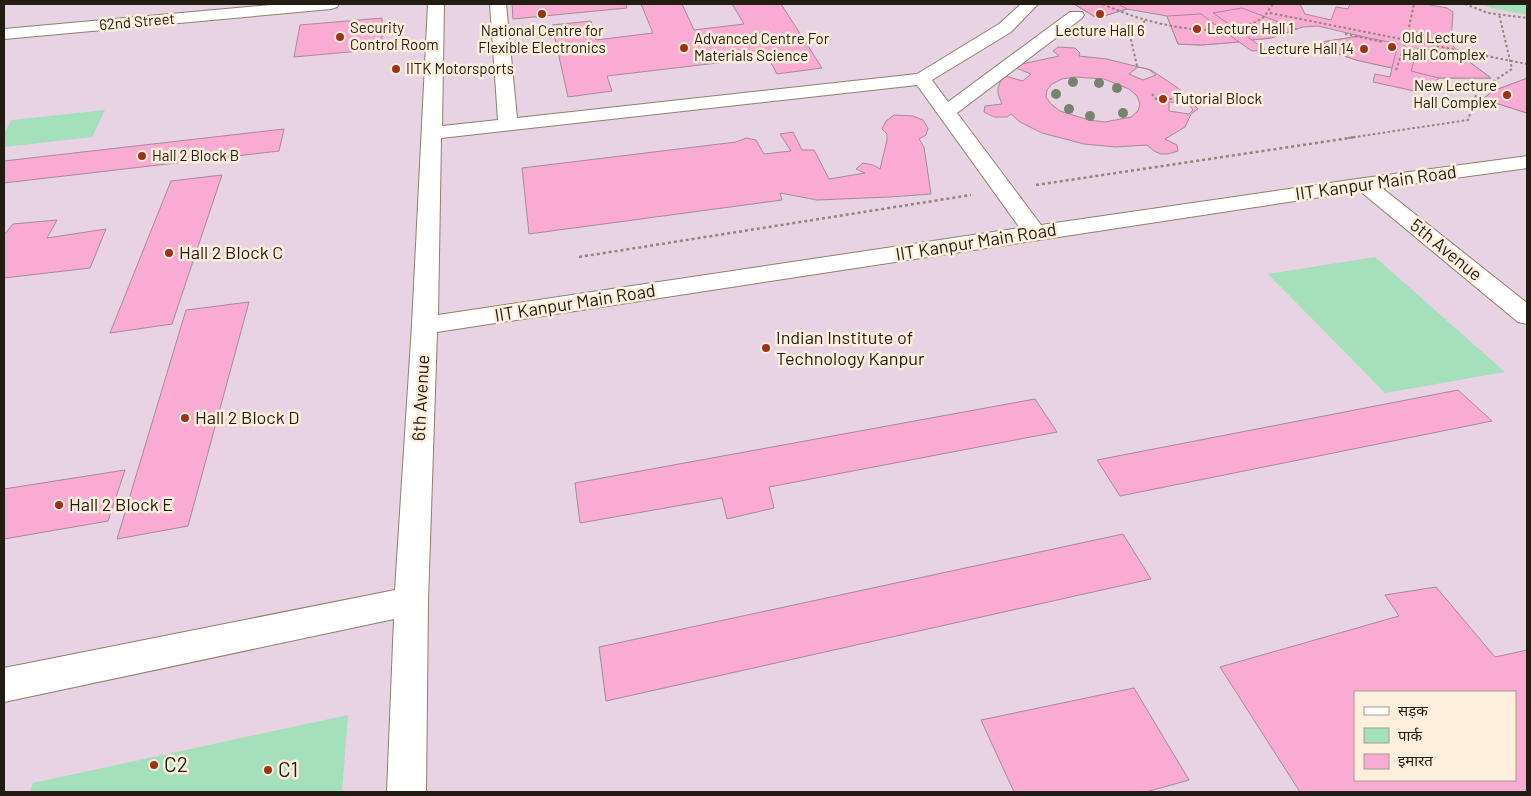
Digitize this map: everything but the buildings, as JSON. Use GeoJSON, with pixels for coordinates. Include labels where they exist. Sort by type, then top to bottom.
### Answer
{"type":"FeatureCollection","features":[{"type":"Feature","properties":{"kind":"street","name":"62nd Street"},"geometry":{"type":"LineString","coordinates":[[4,34],[331,4]]}},
{"type":"Feature","properties":{"kind":"street","name":"6th Avenue"},"geometry":{"type":"LineString","coordinates":[[407,792],[411,602],[425,325],[436,4]]}},
{"type":"Feature","properties":{"kind":"street"},"geometry":{"type":"LineString","coordinates":[[498,4],[508,124]]}},
{"type":"Feature","properties":{"kind":"street"},"geometry":{"type":"LineString","coordinates":[[431,133],[922,79],[1005,28],[1030,4]]}},
{"type":"Feature","properties":{"kind":"street"},"geometry":{"type":"LineString","coordinates":[[947,112],[1076,15]]}},
{"type":"Feature","properties":{"kind":"street"},"geometry":{"type":"LineString","coordinates":[[922,79],[1035,233]]}},
{"type":"Feature","properties":{"kind":"street","name":"IIT Kanpur Main Road"},"geometry":{"type":"LineString","coordinates":[[425,325],[1364,184],[1527,162]]}},
{"type":"Feature","properties":{"kind":"street","name":"5th Avenue"},"geometry":{"type":"LineString","coordinates":[[1364,184],[1527,316]]}},
{"type":"Feature","properties":{"kind":"street"},"geometry":{"type":"LineString","coordinates":[[4,685],[411,602]]}},
{"type":"Feature","properties":{"kind":"path"},"geometry":{"type":"LineString","coordinates":[[1103,4],[1122,14],[1145,21],[1175,27],[1215,28],[1234,27],[1256,22],[1270,13],[1273,4]]}},
{"type":"Feature","properties":{"kind":"path"},"geometry":{"type":"LineString","coordinates":[[1396,70],[1406,40],[1414,4]]}},
{"type":"Feature","properties":{"kind":"path"},"geometry":{"type":"LineString","coordinates":[[1464,4],[1488,13],[1527,18]]}},
{"type":"Feature","properties":{"kind":"path"},"geometry":{"type":"LineString","coordinates":[[1270,13],[1527,64]]}},
{"type":"Feature","properties":{"kind":"path"},"geometry":{"type":"LineString","coordinates":[[579,257],[1003,190],[1468,120],[1477,92],[1512,69],[1499,14]]}},
{"type":"Feature","properties":{"kind":"path"},"geometry":{"type":"LineString","coordinates":[[1137,66],[1130,35],[1145,21]]}},
{"type":"Feature","properties":{"kind":"path"},"geometry":{"type":"LineString","coordinates":[[1345,34],[1383,42]]}},
{"type":"Feature","properties":{"kind":"path"},"geometry":{"type":"LineString","coordinates":[[1152,94],[1156,99],[1180,100],[1174,91]]}},
{"type":"Feature","properties":{"kind":"shaded area","name":"Indian Institute of Technology Kanpur"},"geometry":{"type":"Polygon","coordinates":[[[4,4],[1527,4],[1527,792],[4,792],[4,4]]]}},
{"type":"Feature","properties":{"kind":"green space"},"geometry":{"type":"Polygon","coordinates":[[[1480,4],[1527,4],[1527,15],[1491,8],[1480,4]]]}},
{"type":"Feature","properties":{"kind":"green space"},"geometry":{"type":"Polygon","coordinates":[[[105,110],[92,137],[4,147],[4,133],[12,120],[105,110]]]}},
{"type":"Feature","properties":{"kind":"green space"},"geometry":{"type":"Polygon","coordinates":[[[1375,257],[1505,372],[1385,393],[1268,274],[1375,257]]]}},
{"type":"Feature","properties":{"kind":"green space","name":"C1"},"geometry":{"type":"Polygon","coordinates":[[[348,715],[342,792],[30,792],[33,783],[348,715]]]}},
{"type":"Feature","properties":{"kind":"place","name":"National Centre for Flexible Electronics"},"geometry":{"type":"Point","coordinates":[542,14]}},
{"type":"Feature","properties":{"kind":"place","name":"Lecture Hall 6"},"geometry":{"type":"Point","coordinates":[1100,14]}},
{"type":"Feature","properties":{"kind":"place","name":"Lecture Hall 1"},"geometry":{"type":"Point","coordinates":[1197,29]}},
{"type":"Feature","properties":{"kind":"place","name":"Security Control Room"},"geometry":{"type":"Point","coordinates":[340,37]}},
{"type":"Feature","properties":{"kind":"place","name":"Old Lecture Hall Complex"},"geometry":{"type":"Point","coordinates":[1392,47]}},
{"type":"Feature","properties":{"kind":"place","name":"Advanced Centre For Materials Science"},"geometry":{"type":"Point","coordinates":[684,48]}},
{"type":"Feature","properties":{"kind":"place","name":"Lecture Hall 14"},"geometry":{"type":"Point","coordinates":[1364,49]}},
{"type":"Feature","properties":{"kind":"place","name":"IITK Motorsports"},"geometry":{"type":"Point","coordinates":[396,69]}},
{"type":"Feature","properties":{"kind":"place","name":"New Lecture Hall Complex"},"geometry":{"type":"Point","coordinates":[1507,95]}},
{"type":"Feature","properties":{"kind":"place","name":"Tutorial Block"},"geometry":{"type":"Point","coordinates":[1163,99]}},
{"type":"Feature","properties":{"kind":"place","name":"Hall 2 Block B"},"geometry":{"type":"Point","coordinates":[142,156]}},
{"type":"Feature","properties":{"kind":"place","name":"Hall 2 Block C"},"geometry":{"type":"Point","coordinates":[169,253]}},
{"type":"Feature","properties":{"kind":"place","name":"Indian Institute of Technology Kanpur"},"geometry":{"type":"Point","coordinates":[766,348]}},
{"type":"Feature","properties":{"kind":"place","name":"Hall 2 Block D"},"geometry":{"type":"Point","coordinates":[185,418]}},
{"type":"Feature","properties":{"kind":"place","name":"Hall 2 Block E"},"geometry":{"type":"Point","coordinates":[59,505]}},
{"type":"Feature","properties":{"kind":"place","name":"C2"},"geometry":{"type":"Point","coordinates":[154,765]}},
{"type":"Feature","properties":{"kind":"place","name":"C1"},"geometry":{"type":"Point","coordinates":[268,770]}}]}
